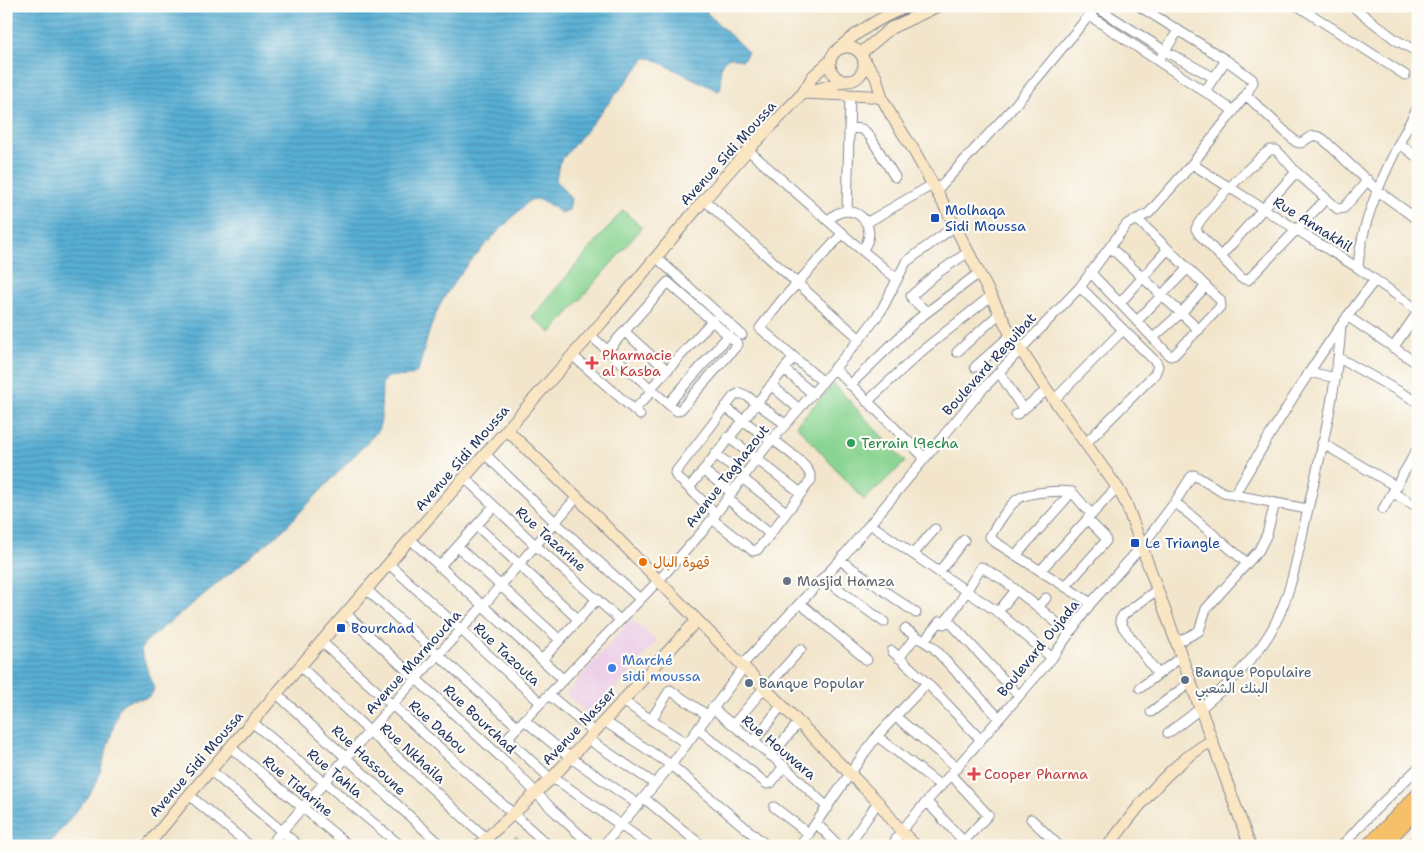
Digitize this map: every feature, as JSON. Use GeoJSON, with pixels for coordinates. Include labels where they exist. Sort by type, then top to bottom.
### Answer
{"type":"FeatureCollection","features":[{"type":"Feature","properties":{"kind":"main road"},"geometry":{"type":"LineString","coordinates":[[1367,846],[1418,794]]}},
{"type":"Feature","properties":{"kind":"main road"},"geometry":{"type":"LineString","coordinates":[[1383,846],[1418,810]]}},
{"type":"Feature","properties":{"kind":"street"},"geometry":{"type":"LineString","coordinates":[[882,98],[848,80],[840,79],[832,72],[830,61],[837,50],[866,26],[908,6]]}},
{"type":"Feature","properties":{"kind":"street"},"geometry":{"type":"LineString","coordinates":[[862,57],[891,28],[938,6]]}},
{"type":"Feature","properties":{"kind":"street"},"geometry":{"type":"LineString","coordinates":[[866,223],[934,188],[994,130],[1090,16],[1096,6],[1165,51],[1214,77]]}},
{"type":"Feature","properties":{"kind":"street"},"geometry":{"type":"LineString","coordinates":[[1139,6],[1226,60],[1253,80],[1246,95],[1296,142],[1301,143],[1307,138],[1317,135],[1378,191],[1418,220]]}},
{"type":"Feature","properties":{"kind":"street"},"geometry":{"type":"LineString","coordinates":[[1298,6],[1405,76]]}},
{"type":"Feature","properties":{"kind":"street"},"geometry":{"type":"LineString","coordinates":[[1352,6],[1396,40],[1418,52]]}},
{"type":"Feature","properties":{"kind":"street"},"geometry":{"type":"LineString","coordinates":[[1090,16],[1157,62],[1234,111]]}},
{"type":"Feature","properties":{"kind":"street"},"geometry":{"type":"LineString","coordinates":[[1157,62],[1178,31]]}},
{"type":"Feature","properties":{"kind":"street"},"geometry":{"type":"LineString","coordinates":[[837,50],[850,47],[862,57],[876,77],[882,98],[955,226],[1012,336],[1047,390],[1117,487],[1129,508],[1250,846]]}},
{"type":"Feature","properties":{"kind":"street"},"geometry":{"type":"LineString","coordinates":[[803,93],[860,75],[864,66],[862,57]]}},
{"type":"Feature","properties":{"kind":"street"},"geometry":{"type":"LineString","coordinates":[[1205,91],[1226,60]]}},
{"type":"Feature","properties":{"kind":"street","name":"Avenue Sidi Moussa"},"geometry":{"type":"LineString","coordinates":[[147,846],[210,770],[590,335],[704,200],[748,150],[803,93],[813,76],[830,61]]}},
{"type":"Feature","properties":{"kind":"street"},"geometry":{"type":"LineString","coordinates":[[803,93],[882,98]]}},
{"type":"Feature","properties":{"kind":"street","name":"Boulevard Reguibat"},"geometry":{"type":"LineString","coordinates":[[603,846],[642,802],[671,765],[743,666],[840,560],[980,392],[1080,286],[1127,224],[1149,213],[1192,164],[1246,95]]}},
{"type":"Feature","properties":{"kind":"street"},"geometry":{"type":"LineString","coordinates":[[847,211],[850,96]]}},
{"type":"Feature","properties":{"kind":"street"},"geometry":{"type":"LineString","coordinates":[[1358,268],[1363,236],[1378,191],[1399,143],[1418,108]]}},
{"type":"Feature","properties":{"kind":"street"},"geometry":{"type":"LineString","coordinates":[[849,128],[862,130],[869,135],[895,177]]}},
{"type":"Feature","properties":{"kind":"street"},"geometry":{"type":"LineString","coordinates":[[1399,143],[1418,158]]}},
{"type":"Feature","properties":{"kind":"street"},"geometry":{"type":"LineString","coordinates":[[748,150],[897,279]]}},
{"type":"Feature","properties":{"kind":"street"},"geometry":{"type":"LineString","coordinates":[[1326,199],[1248,280],[1241,278],[1220,257],[1199,234],[1196,227],[1200,220],[1230,188],[1270,150],[1276,150],[1296,172],[1338,209],[1342,209],[1368,180]]}},
{"type":"Feature","properties":{"kind":"street","name":"Rue Annakhil"},"geometry":{"type":"LineString","coordinates":[[1192,164],[1358,268],[1418,311]]}},
{"type":"Feature","properties":{"kind":"street"},"geometry":{"type":"LineString","coordinates":[[1220,257],[1296,172]]}},
{"type":"Feature","properties":{"kind":"street"},"geometry":{"type":"LineString","coordinates":[[704,200],[860,339]]}},
{"type":"Feature","properties":{"kind":"street"},"geometry":{"type":"LineString","coordinates":[[829,220],[835,214],[847,211],[857,214],[866,223],[868,238],[862,249]]}},
{"type":"Feature","properties":{"kind":"street"},"geometry":{"type":"LineString","coordinates":[[1090,272],[1171,356],[1199,330],[1221,305],[1220,300],[1137,219]]}},
{"type":"Feature","properties":{"kind":"street","name":"Avenue Taghazout"},"geometry":{"type":"LineString","coordinates":[[551,779],[512,743],[510,736],[659,580],[714,516],[771,440],[860,339],[884,307],[903,266],[910,258],[955,226]]}},
{"type":"Feature","properties":{"kind":"street"},"geometry":{"type":"LineString","coordinates":[[823,382],[760,328],[797,283],[843,233]]}},
{"type":"Feature","properties":{"kind":"street"},"geometry":{"type":"LineString","coordinates":[[1110,246],[1199,330]]}},
{"type":"Feature","properties":{"kind":"street"},"geometry":{"type":"LineString","coordinates":[[1120,303],[1167,250]]}},
{"type":"Feature","properties":{"kind":"street"},"geometry":{"type":"LineString","coordinates":[[927,312],[911,296],[936,274],[967,252]]}},
{"type":"Feature","properties":{"kind":"street"},"geometry":{"type":"LineString","coordinates":[[656,257],[742,335]]}},
{"type":"Feature","properties":{"kind":"street"},"geometry":{"type":"LineString","coordinates":[[1137,321],[1187,269]]}},
{"type":"Feature","properties":{"kind":"street"},"geometry":{"type":"LineString","coordinates":[[850,385],[927,312],[979,273]]}},
{"type":"Feature","properties":{"kind":"street"},"geometry":{"type":"LineString","coordinates":[[1308,509],[1234,495],[1309,372],[1347,316],[1375,280]]}},
{"type":"Feature","properties":{"kind":"street"},"geometry":{"type":"LineString","coordinates":[[590,335],[676,410],[681,409],[738,344],[668,282],[608,350]]}},
{"type":"Feature","properties":{"kind":"street"},"geometry":{"type":"LineString","coordinates":[[1080,286],[1156,362],[1157,369],[1155,374],[1086,443]]}},
{"type":"Feature","properties":{"kind":"street"},"geometry":{"type":"LineString","coordinates":[[1153,338],[1182,312],[1206,286]]}},
{"type":"Feature","properties":{"kind":"street"},"geometry":{"type":"LineString","coordinates":[[867,402],[923,350],[991,296]]}},
{"type":"Feature","properties":{"kind":"street"},"geometry":{"type":"LineString","coordinates":[[1393,348],[1418,311]]}},
{"type":"Feature","properties":{"kind":"street"},"geometry":{"type":"LineString","coordinates":[[957,352],[1000,313]]}},
{"type":"Feature","properties":{"kind":"street"},"geometry":{"type":"LineString","coordinates":[[1347,316],[1418,364]]}},
{"type":"Feature","properties":{"kind":"street"},"geometry":{"type":"LineString","coordinates":[[572,355],[637,413],[667,370],[713,320]]}},
{"type":"Feature","properties":{"kind":"street"},"geometry":{"type":"LineString","coordinates":[[1168,733],[1201,709],[1245,666],[1269,635],[1278,615],[1291,581],[1308,509],[1336,378],[1341,326]]}},
{"type":"Feature","properties":{"kind":"street"},"geometry":{"type":"LineString","coordinates":[[1054,400],[1123,330]]}},
{"type":"Feature","properties":{"kind":"street"},"geometry":{"type":"LineString","coordinates":[[624,331],[667,370]]}},
{"type":"Feature","properties":{"kind":"street"},"geometry":{"type":"LineString","coordinates":[[668,404],[729,335]]}},
{"type":"Feature","properties":{"kind":"street"},"geometry":{"type":"LineString","coordinates":[[976,367],[1012,336]]}},
{"type":"Feature","properties":{"kind":"street"},"geometry":{"type":"LineString","coordinates":[[688,488],[794,357]]}},
{"type":"Feature","properties":{"kind":"street"},"geometry":{"type":"LineString","coordinates":[[1339,358],[1418,402]]}},
{"type":"Feature","properties":{"kind":"street"},"geometry":{"type":"LineString","coordinates":[[834,368],[924,458]]}},
{"type":"Feature","properties":{"kind":"street"},"geometry":{"type":"LineString","coordinates":[[784,369],[813,394]]}},
{"type":"Feature","properties":{"kind":"street"},"geometry":{"type":"LineString","coordinates":[[999,372],[1020,412],[1047,390]]}},
{"type":"Feature","properties":{"kind":"street"},"geometry":{"type":"LineString","coordinates":[[1309,372],[1336,378]]}},
{"type":"Feature","properties":{"kind":"street"},"geometry":{"type":"LineString","coordinates":[[772,385],[799,409]]}},
{"type":"Feature","properties":{"kind":"street"},"geometry":{"type":"LineString","coordinates":[[725,407],[801,463],[811,474],[811,480],[760,548],[753,551],[714,516],[675,473],[732,397],[738,393],[757,402],[785,424]]}},
{"type":"Feature","properties":{"kind":"street"},"geometry":{"type":"LineString","coordinates":[[507,430],[577,497],[878,802],[916,846]]}},
{"type":"Feature","properties":{"kind":"street"},"geometry":{"type":"LineString","coordinates":[[728,437],[801,492]]}},
{"type":"Feature","properties":{"kind":"street"},"geometry":{"type":"LineString","coordinates":[[1322,444],[1395,490],[1418,507]]}},
{"type":"Feature","properties":{"kind":"street"},"geometry":{"type":"LineString","coordinates":[[1384,509],[1418,448]]}},
{"type":"Feature","properties":{"kind":"street"},"geometry":{"type":"LineString","coordinates":[[485,454],[555,522],[640,599]]}},
{"type":"Feature","properties":{"kind":"street"},"geometry":{"type":"LineString","coordinates":[[715,454],[786,512]]}},
{"type":"Feature","properties":{"kind":"street"},"geometry":{"type":"LineString","coordinates":[[703,470],[770,534]]}},
{"type":"Feature","properties":{"kind":"street","name":"Boulevard Oujada"},"geometry":{"type":"LineString","coordinates":[[892,846],[902,831],[980,739],[1052,658],[1091,603],[1142,546],[1192,476],[1194,475],[1220,491],[1234,495]]}},
{"type":"Feature","properties":{"kind":"street","name":"Rue Tazarine"},"geometry":{"type":"LineString","coordinates":[[464,478],[535,545],[620,620]]}},
{"type":"Feature","properties":{"kind":"street"},"geometry":{"type":"LineString","coordinates":[[1041,570],[1117,487]]}},
{"type":"Feature","properties":{"kind":"street"},"geometry":{"type":"LineString","coordinates":[[1065,587],[1106,541],[1105,537],[1072,492],[1053,490],[1025,496],[1016,500],[990,536],[995,542],[1016,554],[1065,587],[1091,603]]}},
{"type":"Feature","properties":{"kind":"street"},"geometry":{"type":"LineString","coordinates":[[1016,554],[1072,492]]}},
{"type":"Feature","properties":{"kind":"street","name":"Avenue Marmoucha"},"geometry":{"type":"LineString","coordinates":[[269,846],[368,731],[500,586],[577,497]]}},
{"type":"Feature","properties":{"kind":"street"},"geometry":{"type":"LineString","coordinates":[[1175,502],[1247,563]]}},
{"type":"Feature","properties":{"kind":"street"},"geometry":{"type":"LineString","coordinates":[[1176,643],[1199,631],[1206,609],[1262,546],[1275,503]]}},
{"type":"Feature","properties":{"kind":"street"},"geometry":{"type":"LineString","coordinates":[[440,567],[494,506]]}},
{"type":"Feature","properties":{"kind":"street"},"geometry":{"type":"LineString","coordinates":[[870,524],[998,612],[1052,658]]}},
{"type":"Feature","properties":{"kind":"street"},"geometry":{"type":"LineString","coordinates":[[477,526],[579,620]]}},
{"type":"Feature","properties":{"kind":"street"},"geometry":{"type":"LineString","coordinates":[[913,554],[935,529]]}},
{"type":"Feature","properties":{"kind":"street"},"geometry":{"type":"LineString","coordinates":[[410,539],[564,680]]}},
{"type":"Feature","properties":{"kind":"street"},"geometry":{"type":"LineString","coordinates":[[939,572],[964,540]]}},
{"type":"Feature","properties":{"kind":"street"},"geometry":{"type":"LineString","coordinates":[[458,547],[560,640]]}},
{"type":"Feature","properties":{"kind":"street"},"geometry":{"type":"LineString","coordinates":[[840,560],[916,613]]}},
{"type":"Feature","properties":{"kind":"street","name":"Rue Tazouta"},"geometry":{"type":"LineString","coordinates":[[389,564],[541,703]]}},
{"type":"Feature","properties":{"kind":"street"},"geometry":{"type":"LineString","coordinates":[[899,658],[940,621],[944,624],[981,567],[1016,590],[1069,633]]}},
{"type":"Feature","properties":{"kind":"street"},"geometry":{"type":"LineString","coordinates":[[823,578],[884,622]]}},
{"type":"Feature","properties":{"kind":"street"},"geometry":{"type":"LineString","coordinates":[[1158,589],[1123,615],[1120,620],[1122,628],[1158,674]]}},
{"type":"Feature","properties":{"kind":"street"},"geometry":{"type":"LineString","coordinates":[[367,590],[518,727]]}},
{"type":"Feature","properties":{"kind":"street"},"geometry":{"type":"LineString","coordinates":[[998,612],[1016,590]]}},
{"type":"Feature","properties":{"kind":"street"},"geometry":{"type":"LineString","coordinates":[[1038,607],[1046,598]]}},
{"type":"Feature","properties":{"kind":"street"},"geometry":{"type":"LineString","coordinates":[[542,660],[597,599]]}},
{"type":"Feature","properties":{"kind":"street"},"geometry":{"type":"LineString","coordinates":[[800,603],[867,660]]}},
{"type":"Feature","properties":{"kind":"street","name":"Rue Bourchad"},"geometry":{"type":"LineString","coordinates":[[346,614],[506,762],[592,846]]}},
{"type":"Feature","properties":{"kind":"street"},"geometry":{"type":"LineString","coordinates":[[946,619],[1018,695]]}},
{"type":"Feature","properties":{"kind":"street","name":"Avenue Nasser"},"geometry":{"type":"LineString","coordinates":[[482,842],[551,779],[697,620]]}},
{"type":"Feature","properties":{"kind":"street"},"geometry":{"type":"LineString","coordinates":[[905,628],[933,647],[999,718]]}},
{"type":"Feature","properties":{"kind":"street","name":"Rue Dabou"},"geometry":{"type":"LineString","coordinates":[[322,642],[549,846]]}},
{"type":"Feature","properties":{"kind":"street"},"geometry":{"type":"LineString","coordinates":[[732,725],[801,648]]}},
{"type":"Feature","properties":{"kind":"street"},"geometry":{"type":"LineString","coordinates":[[892,651],[927,683],[980,739]]}},
{"type":"Feature","properties":{"kind":"street"},"geometry":{"type":"LineString","coordinates":[[1140,688],[1181,657]]}},
{"type":"Feature","properties":{"kind":"street","name":"Rue Nkhaila"},"geometry":{"type":"LineString","coordinates":[[301,667],[482,842]]}},
{"type":"Feature","properties":{"kind":"street"},"geometry":{"type":"LineString","coordinates":[[1151,712],[1191,682]]}},
{"type":"Feature","properties":{"kind":"street"},"geometry":{"type":"LineString","coordinates":[[800,846],[878,736],[927,683]]}},
{"type":"Feature","properties":{"kind":"street","name":"Rue Houwara"},"geometry":{"type":"LineString","coordinates":[[651,720],[670,690],[732,725],[784,766],[828,808]]}},
{"type":"Feature","properties":{"kind":"street","name":"Rue Hassoune"},"geometry":{"type":"LineString","coordinates":[[277,694],[442,846]]}},
{"type":"Feature","properties":{"kind":"street"},"geometry":{"type":"LineString","coordinates":[[549,695],[591,736],[655,784]]}},
{"type":"Feature","properties":{"kind":"street"},"geometry":{"type":"LineString","coordinates":[[623,701],[687,744]]}},
{"type":"Feature","properties":{"kind":"street"},"geometry":{"type":"LineString","coordinates":[[753,742],[782,705]]}},
{"type":"Feature","properties":{"kind":"street"},"geometry":{"type":"LineString","coordinates":[[896,717],[954,771],[988,815],[966,843],[928,802]]}},
{"type":"Feature","properties":{"kind":"street"},"geometry":{"type":"LineString","coordinates":[[524,720],[571,758],[642,802],[702,846]]}},
{"type":"Feature","properties":{"kind":"street"},"geometry":{"type":"LineString","coordinates":[[604,721],[671,765],[767,846]]}},
{"type":"Feature","properties":{"kind":"street","name":"Rue Tahla"},"geometry":{"type":"LineString","coordinates":[[252,722],[401,846]]}},
{"type":"Feature","properties":{"kind":"street"},"geometry":{"type":"LineString","coordinates":[[771,756],[799,722]]}},
{"type":"Feature","properties":{"kind":"street"},"geometry":{"type":"LineString","coordinates":[[698,729],[767,784],[771,783],[784,766]]}},
{"type":"Feature","properties":{"kind":"street"},"geometry":{"type":"LineString","coordinates":[[878,736],[942,786]]}},
{"type":"Feature","properties":{"kind":"street"},"geometry":{"type":"LineString","coordinates":[[1108,846],[1165,775],[1183,759],[1211,741]]}},
{"type":"Feature","properties":{"kind":"street","name":"Rue Tidarine"},"geometry":{"type":"LineString","coordinates":[[230,747],[349,846]]}},
{"type":"Feature","properties":{"kind":"street"},"geometry":{"type":"LineString","coordinates":[[1342,846],[1370,815],[1418,768]]}},
{"type":"Feature","properties":{"kind":"street"},"geometry":{"type":"LineString","coordinates":[[210,770],[299,846]]}},
{"type":"Feature","properties":{"kind":"street"},"geometry":{"type":"LineString","coordinates":[[551,779],[560,782],[650,846]]}},
{"type":"Feature","properties":{"kind":"street"},"geometry":{"type":"LineString","coordinates":[[189,795],[250,846]]}},
{"type":"Feature","properties":{"kind":"street"},"geometry":{"type":"LineString","coordinates":[[848,846],[878,802]]}},
{"type":"Feature","properties":{"kind":"street"},"geometry":{"type":"LineString","coordinates":[[774,807],[809,834]]}},
{"type":"Feature","properties":{"kind":"street"},"geometry":{"type":"LineString","coordinates":[[1031,819],[1059,846]]}},
{"type":"Feature","properties":{"kind":"street"},"geometry":{"type":"LineString","coordinates":[[816,824],[839,846]]}},
{"type":"Feature","properties":{"kind":"street"},"geometry":{"type":"LineString","coordinates":[[1410,846],[1418,837]]}},
{"type":"Feature","properties":{"kind":"shaded area","name":"Marché sidi moussa"},"geometry":{"type":"Polygon","coordinates":[[[631,619],[657,641],[591,718],[566,694],[631,619]]]}},
{"type":"Feature","properties":{"kind":"green space"},"geometry":{"type":"Polygon","coordinates":[[[623,210],[642,228],[551,333],[532,317],[623,210]]]}},
{"type":"Feature","properties":{"kind":"green space","name":"Terrain l9echa"},"geometry":{"type":"Polygon","coordinates":[[[834,384],[905,462],[864,500],[796,425],[834,384]]]}},
{"type":"Feature","properties":{"kind":"green space"},"geometry":{"type":"Polygon","coordinates":[[[516,836],[527,846],[505,846],[516,836]]]}},
{"type":"Feature","properties":{"kind":"water"},"geometry":{"type":"Polygon","coordinates":[[[6,6],[707,6],[707,13],[748,52],[744,59],[731,57],[724,62],[721,70],[721,89],[718,91],[651,58],[646,58],[559,163],[556,180],[571,199],[569,210],[561,213],[542,201],[529,201],[491,239],[456,279],[438,309],[429,332],[418,371],[408,376],[389,377],[382,383],[381,420],[378,431],[281,532],[144,643],[141,651],[154,689],[148,697],[129,700],[119,708],[97,782],[88,797],[47,846],[6,846],[6,6]]]}},
{"type":"Feature","properties":{"kind":"place","name":"Molhaqa Sidi Moussa"},"geometry":{"type":"Point","coordinates":[935,218]}},
{"type":"Feature","properties":{"kind":"place","name":"Pharmacie al Kasba"},"geometry":{"type":"Point","coordinates":[592,363]}},
{"type":"Feature","properties":{"kind":"place","name":"Terrain l9echa"},"geometry":{"type":"Point","coordinates":[851,443]}},
{"type":"Feature","properties":{"kind":"place","name":"Le Triangle"},"geometry":{"type":"Point","coordinates":[1135,543]}},
{"type":"Feature","properties":{"kind":"place","name":"قهوة البال"},"geometry":{"type":"Point","coordinates":[643,562]}},
{"type":"Feature","properties":{"kind":"place","name":"Masjid Hamza"},"geometry":{"type":"Point","coordinates":[787,581]}},
{"type":"Feature","properties":{"kind":"place","name":"Bourchad"},"geometry":{"type":"Point","coordinates":[341,628]}},
{"type":"Feature","properties":{"kind":"place","name":"Marché sidi moussa"},"geometry":{"type":"Point","coordinates":[612,668]}},
{"type":"Feature","properties":{"kind":"place","name":"Banque Populaire البنك الشعبي"},"geometry":{"type":"Point","coordinates":[1185,680]}},
{"type":"Feature","properties":{"kind":"place","name":"Banque Popular"},"geometry":{"type":"Point","coordinates":[749,683]}},
{"type":"Feature","properties":{"kind":"place","name":"Cooper Pharma"},"geometry":{"type":"Point","coordinates":[974,774]}}]}
